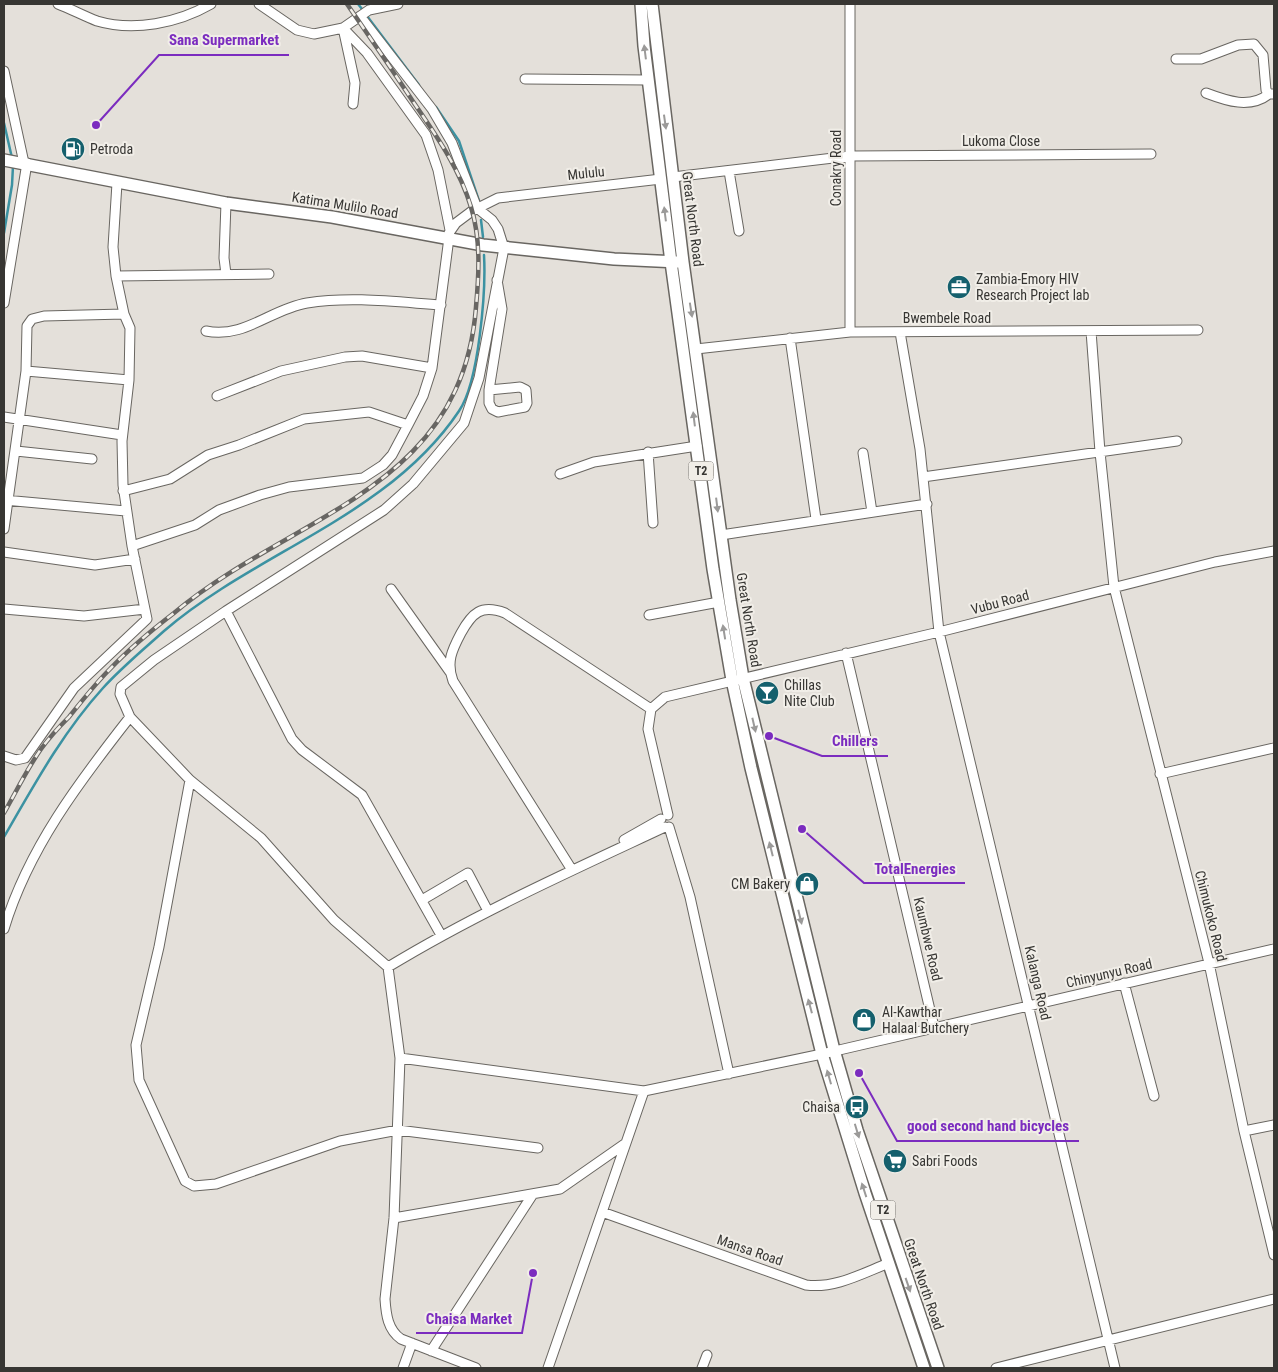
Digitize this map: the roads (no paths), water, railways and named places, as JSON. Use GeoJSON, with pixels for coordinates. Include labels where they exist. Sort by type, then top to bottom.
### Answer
{"type":"FeatureCollection","features":[{"type":"Feature","properties":{"kind":"main road","name":"Great North Road"},"geometry":{"type":"LineString","coordinates":[[641,4],[648,80],[671,262],[719,602],[864,1193],[924,1368]]}},
{"type":"Feature","properties":{"kind":"main road","name":"Great North Road"},"geometry":{"type":"LineString","coordinates":[[652,4],[683,262],[721,535],[738,679]]}},
{"type":"Feature","properties":{"kind":"main road","name":"Katima Mulilo Road"},"geometry":{"type":"LineString","coordinates":[[16,162],[226,204],[332,217],[448,236],[504,248],[683,262]]}},
{"type":"Feature","properties":{"kind":"main road","name":"Great North Road"},"geometry":{"type":"LineString","coordinates":[[828,1052],[938,1368]]}},
{"type":"Feature","properties":{"kind":"street"},"geometry":{"type":"LineString","coordinates":[[58,4],[98,21],[142,26],[199,10],[211,4]]}},
{"type":"Feature","properties":{"kind":"street"},"geometry":{"type":"LineString","coordinates":[[259,4],[304,33],[314,34],[343,28],[369,10],[384,5],[398,4]]}},
{"type":"Feature","properties":{"kind":"street","name":"Conakry Road"},"geometry":{"type":"LineString","coordinates":[[850,4],[850,332]]}},
{"type":"Feature","properties":{"kind":"street"},"geometry":{"type":"LineString","coordinates":[[360,16],[432,109],[452,143],[477,208],[492,220],[498,229],[504,248],[479,378],[464,423],[414,484],[384,510],[226,611],[154,660],[121,686],[120,694],[130,717],[190,780],[261,838],[334,920],[388,967],[400,1058],[394,1218],[385,1299],[386,1313],[394,1335],[476,1368]]}},
{"type":"Feature","properties":{"kind":"street"},"geometry":{"type":"LineString","coordinates":[[343,28],[355,83],[353,104]]}},
{"type":"Feature","properties":{"kind":"street"},"geometry":{"type":"LineString","coordinates":[[132,546],[196,525],[219,510],[265,493],[288,487],[363,478],[375,472],[392,455],[423,396],[432,368],[441,305],[448,236],[448,215],[438,170],[426,135],[367,52],[343,28]]}},
{"type":"Feature","properties":{"kind":"street"},"geometry":{"type":"LineString","coordinates":[[1176,59],[1201,59],[1238,45],[1254,44],[1260,48],[1263,55],[1266,90],[1272,94],[1252,103],[1233,102],[1206,93]]}},
{"type":"Feature","properties":{"kind":"street"},"geometry":{"type":"LineString","coordinates":[[4,71],[16,162],[4,303]]}},
{"type":"Feature","properties":{"kind":"street"},"geometry":{"type":"LineString","coordinates":[[525,79],[648,80]]}},
{"type":"Feature","properties":{"kind":"street","name":"Lukoma Close"},"geometry":{"type":"LineString","coordinates":[[673,177],[850,156],[1152,154]]}},
{"type":"Feature","properties":{"kind":"street"},"geometry":{"type":"LineString","coordinates":[[729,171],[739,231]]}},
{"type":"Feature","properties":{"kind":"street","name":"Mululu"},"geometry":{"type":"LineString","coordinates":[[448,236],[456,223],[477,208],[498,198],[661,179]]}},
{"type":"Feature","properties":{"kind":"street"},"geometry":{"type":"LineString","coordinates":[[4,756],[16,760],[25,758],[74,688],[147,619],[123,491],[122,435],[129,380],[130,328],[124,314],[116,276],[114,247],[117,183]]}},
{"type":"Feature","properties":{"kind":"street"},"geometry":{"type":"LineString","coordinates":[[226,204],[224,258],[226,274]]}},
{"type":"Feature","properties":{"kind":"street"},"geometry":{"type":"LineString","coordinates":[[116,276],[270,274]]}},
{"type":"Feature","properties":{"kind":"street"},"geometry":{"type":"LineString","coordinates":[[489,390],[502,309],[502,297],[497,277]]}},
{"type":"Feature","properties":{"kind":"street"},"geometry":{"type":"LineString","coordinates":[[206,331],[216,333],[239,331],[305,303],[354,300],[441,305]]}},
{"type":"Feature","properties":{"kind":"street"},"geometry":{"type":"LineString","coordinates":[[4,529],[6,500],[16,451],[26,371],[28,326],[32,319],[44,316],[124,314]]}},
{"type":"Feature","properties":{"kind":"street","name":"Bwembele Road"},"geometry":{"type":"LineString","coordinates":[[696,349],[850,332],[1198,330]]}},
{"type":"Feature","properties":{"kind":"street","name":"Kalanga Road"},"geometry":{"type":"LineString","coordinates":[[900,332],[916,416],[927,504],[938,632],[1115,1368]]}},
{"type":"Feature","properties":{"kind":"street","name":"Chimukoko Road"},"geometry":{"type":"LineString","coordinates":[[1091,332],[1100,452],[1114,586],[1160,774],[1210,963],[1244,1131],[1274,1255]]}},
{"type":"Feature","properties":{"kind":"street"},"geometry":{"type":"LineString","coordinates":[[790,338],[816,520]]}},
{"type":"Feature","properties":{"kind":"street"},"geometry":{"type":"LineString","coordinates":[[217,396],[281,372],[345,356],[362,356],[432,368]]}},
{"type":"Feature","properties":{"kind":"street"},"geometry":{"type":"LineString","coordinates":[[26,371],[129,380]]}},
{"type":"Feature","properties":{"kind":"street"},"geometry":{"type":"LineString","coordinates":[[123,491],[170,479],[208,455],[240,445],[304,419],[368,412],[408,425]]}},
{"type":"Feature","properties":{"kind":"street"},"geometry":{"type":"LineString","coordinates":[[4,416],[122,435]]}},
{"type":"Feature","properties":{"kind":"street"},"geometry":{"type":"LineString","coordinates":[[923,476],[1177,441]]}},
{"type":"Feature","properties":{"kind":"street"},"geometry":{"type":"LineString","coordinates":[[560,474],[594,462],[648,452],[697,446]]}},
{"type":"Feature","properties":{"kind":"street"},"geometry":{"type":"LineString","coordinates":[[16,451],[92,459]]}},
{"type":"Feature","properties":{"kind":"street"},"geometry":{"type":"LineString","coordinates":[[648,452],[653,523]]}},
{"type":"Feature","properties":{"kind":"street"},"geometry":{"type":"LineString","coordinates":[[863,453],[872,512]]}},
{"type":"Feature","properties":{"kind":"street"},"geometry":{"type":"LineString","coordinates":[[6,500],[126,511]]}},
{"type":"Feature","properties":{"kind":"street"},"geometry":{"type":"LineString","coordinates":[[721,535],[927,504]]}},
{"type":"Feature","properties":{"kind":"street","name":"Vubu Road"},"geometry":{"type":"LineString","coordinates":[[650,709],[665,697],[938,632],[1114,586],[1215,562],[1274,551]]}},
{"type":"Feature","properties":{"kind":"street"},"geometry":{"type":"LineString","coordinates":[[4,552],[95,565],[135,559]]}},
{"type":"Feature","properties":{"kind":"street"},"geometry":{"type":"LineString","coordinates":[[391,589],[450,672]]}},
{"type":"Feature","properties":{"kind":"street"},"geometry":{"type":"LineString","coordinates":[[649,614],[719,602]]}},
{"type":"Feature","properties":{"kind":"street"},"geometry":{"type":"LineString","coordinates":[[4,609],[84,616],[145,609]]}},
{"type":"Feature","properties":{"kind":"street"},"geometry":{"type":"LineString","coordinates":[[572,870],[453,681],[449,658],[453,647],[470,617],[485,610],[495,609],[505,613],[650,709],[648,729],[666,822],[690,897],[729,1074]]}},
{"type":"Feature","properties":{"kind":"street"},"geometry":{"type":"LineString","coordinates":[[226,611],[292,739],[302,750],[362,795],[441,935]]}},
{"type":"Feature","properties":{"kind":"street","name":"Kaumbwe Road"},"geometry":{"type":"LineString","coordinates":[[846,653],[934,1027]]}},
{"type":"Feature","properties":{"kind":"street"},"geometry":{"type":"LineString","coordinates":[[4,929],[28,868],[52,824],[86,774],[130,717]]}},
{"type":"Feature","properties":{"kind":"street"},"geometry":{"type":"LineString","coordinates":[[1160,774],[1274,748]]}},
{"type":"Feature","properties":{"kind":"street"},"geometry":{"type":"LineString","coordinates":[[190,780],[159,947],[136,1045],[139,1080],[185,1181],[194,1186],[216,1184],[332,1143],[398,1130],[538,1148]]}},
{"type":"Feature","properties":{"kind":"street"},"geometry":{"type":"LineString","coordinates":[[388,967],[441,935],[666,822]]}},
{"type":"Feature","properties":{"kind":"street"},"geometry":{"type":"LineString","coordinates":[[422,900],[468,874],[488,911]]}},
{"type":"Feature","properties":{"kind":"street","name":"Chinyunyu Road"},"geometry":{"type":"LineString","coordinates":[[400,1058],[644,1091],[828,1052],[1274,949]]}},
{"type":"Feature","properties":{"kind":"street"},"geometry":{"type":"LineString","coordinates":[[1124,983],[1154,1096]]}},
{"type":"Feature","properties":{"kind":"street"},"geometry":{"type":"LineString","coordinates":[[548,1368],[644,1091]]}},
{"type":"Feature","properties":{"kind":"street"},"geometry":{"type":"LineString","coordinates":[[1244,1131],[1274,1125]]}},
{"type":"Feature","properties":{"kind":"street"},"geometry":{"type":"LineString","coordinates":[[394,1218],[533,1194],[566,1186],[626,1143]]}},
{"type":"Feature","properties":{"kind":"street"},"geometry":{"type":"LineString","coordinates":[[431,1351],[533,1194]]}},
{"type":"Feature","properties":{"kind":"street","name":"Mansa Road"},"geometry":{"type":"LineString","coordinates":[[602,1212],[812,1286],[832,1285],[889,1263]]}},
{"type":"Feature","properties":{"kind":"street"},"geometry":{"type":"LineString","coordinates":[[996,1368],[1274,1299]]}},
{"type":"Feature","properties":{"kind":"street"},"geometry":{"type":"LineString","coordinates":[[403,1368],[412,1343]]}},
{"type":"Feature","properties":{"kind":"street"},"geometry":{"type":"LineString","coordinates":[[702,1368],[708,1355]]}},
{"type":"Feature","properties":{"kind":"waterway"},"geometry":{"type":"LineString","coordinates":[[358,4],[362,9]]}},
{"type":"Feature","properties":{"kind":"waterway"},"geometry":{"type":"LineString","coordinates":[[367,16],[419,85]]}},
{"type":"Feature","properties":{"kind":"waterway"},"geometry":{"type":"LineString","coordinates":[[436,107],[459,141],[479,201]]}},
{"type":"Feature","properties":{"kind":"waterway"},"geometry":{"type":"LineString","coordinates":[[4,123],[12,158]]}},
{"type":"Feature","properties":{"kind":"waterway"},"geometry":{"type":"LineString","coordinates":[[4,233],[12,185],[13,166]]}},
{"type":"Feature","properties":{"kind":"waterway"},"geometry":{"type":"LineString","coordinates":[[481,220],[483,237]]}},
{"type":"Feature","properties":{"kind":"waterway"},"geometry":{"type":"LineString","coordinates":[[4,837],[62,741],[88,705],[117,673],[164,631],[201,603],[359,506],[396,478],[430,447],[459,411],[472,379],[480,336],[484,290],[484,255]]}},
{"type":"Feature","properties":{"kind":"railway"},"geometry":{"type":"LineString","coordinates":[[4,813],[41,749],[117,662],[157,626],[220,579],[364,492],[405,459],[440,419],[464,369],[476,307],[478,282],[478,244],[471,207],[460,178],[446,151],[347,4]]}},
{"type":"Feature","properties":{"kind":"place","name":"Sana Supermarket"},"geometry":{"type":"Point","coordinates":[96,125]}},
{"type":"Feature","properties":{"kind":"place","name":"Petroda"},"geometry":{"type":"Point","coordinates":[73,149]}},
{"type":"Feature","properties":{"kind":"place","name":"Zambia-Emory HIV Research Project lab"},"geometry":{"type":"Point","coordinates":[959,287]}},
{"type":"Feature","properties":{"kind":"place","name":"Chillas Nite Club"},"geometry":{"type":"Point","coordinates":[767,693]}},
{"type":"Feature","properties":{"kind":"place","name":"Chillers"},"geometry":{"type":"Point","coordinates":[769,736]}},
{"type":"Feature","properties":{"kind":"place","name":"TotalEnergies"},"geometry":{"type":"Point","coordinates":[802,829]}},
{"type":"Feature","properties":{"kind":"place","name":"CM Bakery"},"geometry":{"type":"Point","coordinates":[807,884]}},
{"type":"Feature","properties":{"kind":"place","name":"Al-Kawthar Halaal Butchery"},"geometry":{"type":"Point","coordinates":[864,1020]}},
{"type":"Feature","properties":{"kind":"place","name":"good second hand bicycles"},"geometry":{"type":"Point","coordinates":[859,1073]}},
{"type":"Feature","properties":{"kind":"place","name":"Chaisa"},"geometry":{"type":"Point","coordinates":[857,1107]}},
{"type":"Feature","properties":{"kind":"place","name":"Sabri Foods"},"geometry":{"type":"Point","coordinates":[895,1161]}},
{"type":"Feature","properties":{"kind":"place","name":"Chaisa Market"},"geometry":{"type":"Point","coordinates":[533,1273]}}]}
